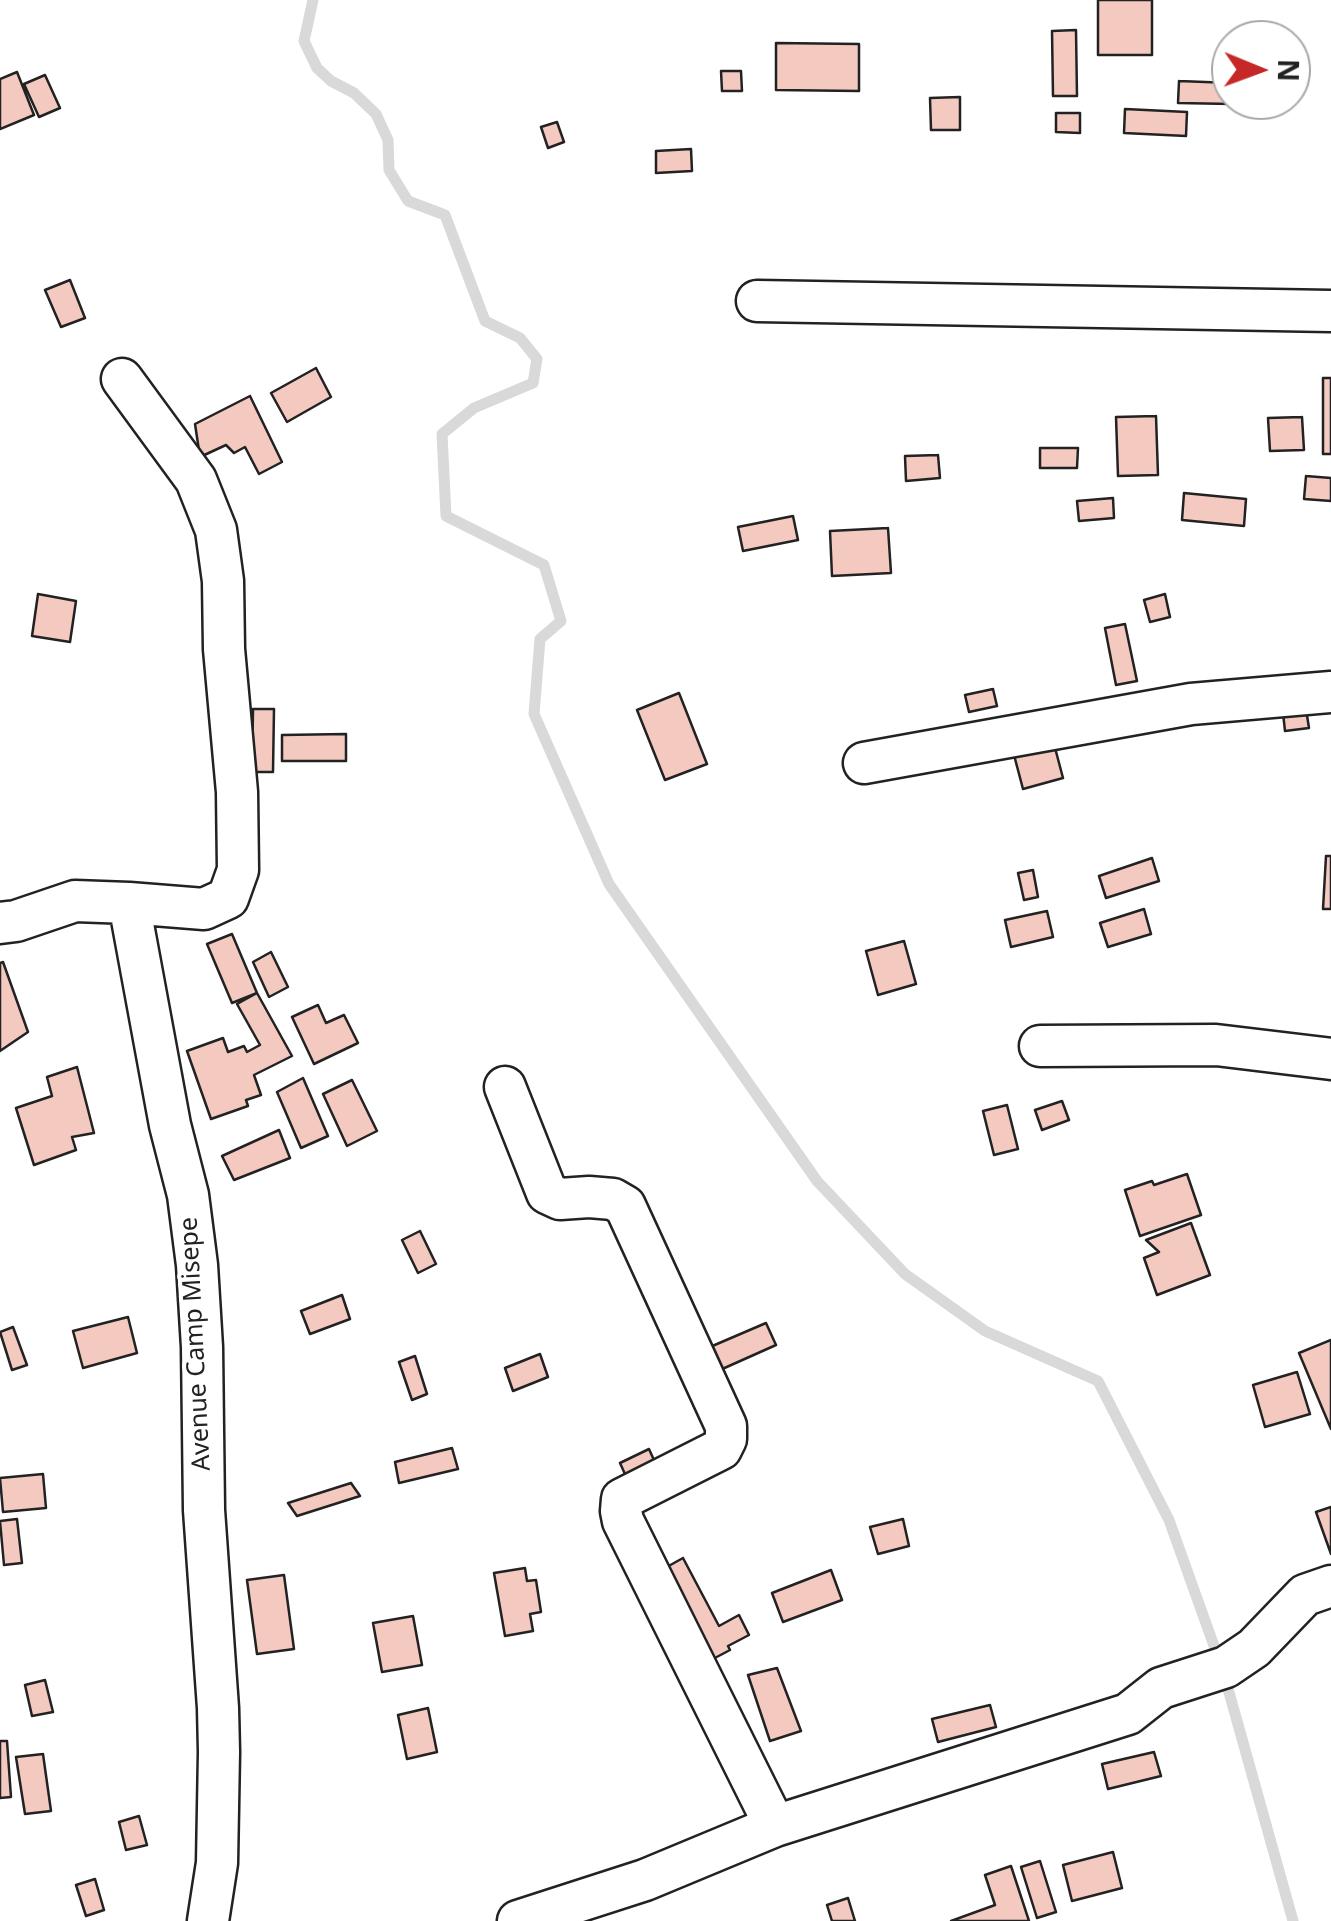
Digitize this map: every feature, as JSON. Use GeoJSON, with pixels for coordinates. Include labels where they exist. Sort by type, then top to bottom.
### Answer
{"type":"FeatureCollection","features":[{"type":"Feature","properties":{"kind":"street"},"geometry":{"type":"LineString","coordinates":[[757,302],[1331,312]]}},
{"type":"Feature","properties":{"kind":"street"},"geometry":{"type":"LineString","coordinates":[[0,922],[76,901],[204,910],[228,898],[238,870],[237,792],[216,530],[196,480],[122,379]]}},
{"type":"Feature","properties":{"kind":"street"},"geometry":{"type":"LineString","coordinates":[[864,763],[1191,704],[1331,692]]}},
{"type":"Feature","properties":{"kind":"street","name":"Avenue Camp Misepe"},"geometry":{"type":"LineString","coordinates":[[129,903],[170,1125],[188,1195],[197,1266],[204,1510],[219,1752],[217,1863],[208,1921]]}},
{"type":"Feature","properties":{"kind":"street"},"geometry":{"type":"LineString","coordinates":[[1040,1046],[1216,1045],[1331,1059]]}},
{"type":"Feature","properties":{"kind":"street"},"geometry":{"type":"LineString","coordinates":[[506,1087],[546,1193],[560,1200],[613,1199],[624,1206],[726,1426],[722,1449],[622,1498],[621,1511],[775,1826]]}},
{"type":"Feature","properties":{"kind":"street"},"geometry":{"type":"LineString","coordinates":[[518,1921],[645,1880],[775,1826],[1128,1714],[1161,1688],[1226,1668],[1254,1648],[1305,1595],[1331,1586]]}},
{"type":"Feature","properties":{"kind":"building"},"geometry":{"type":"Polygon","coordinates":[[[1098,0],[1152,0],[1152,55],[1098,55],[1098,0]]]}},
{"type":"Feature","properties":{"kind":"building"},"geometry":{"type":"Polygon","coordinates":[[[1076,30],[1077,96],[1053,96],[1052,31],[1076,30]]]}},
{"type":"Feature","properties":{"kind":"building"},"geometry":{"type":"Polygon","coordinates":[[[776,43],[859,44],[859,91],[776,90],[776,43]]]}},
{"type":"Feature","properties":{"kind":"building"},"geometry":{"type":"Polygon","coordinates":[[[721,71],[741,71],[742,91],[722,91],[721,71]]]}},
{"type":"Feature","properties":{"kind":"building"},"geometry":{"type":"Polygon","coordinates":[[[17,72],[34,115],[0,129],[0,79],[17,72]]]}},
{"type":"Feature","properties":{"kind":"building"},"geometry":{"type":"Polygon","coordinates":[[[45,75],[60,108],[39,117],[24,84],[45,75]]]}},
{"type":"Feature","properties":{"kind":"building"},"geometry":{"type":"Polygon","coordinates":[[[1179,81],[1211,82],[1211,104],[1178,103],[1179,81]]]}},
{"type":"Feature","properties":{"kind":"building"},"geometry":{"type":"Polygon","coordinates":[[[960,97],[960,130],[931,130],[930,98],[960,97]]]}},
{"type":"Feature","properties":{"kind":"building"},"geometry":{"type":"Polygon","coordinates":[[[1125,109],[1187,112],[1186,136],[1124,133],[1125,109]]]}},
{"type":"Feature","properties":{"kind":"building"},"geometry":{"type":"Polygon","coordinates":[[[1056,113],[1080,113],[1080,133],[1056,132],[1056,113]]]}},
{"type":"Feature","properties":{"kind":"building"},"geometry":{"type":"Polygon","coordinates":[[[557,122],[564,142],[548,148],[541,127],[557,122]]]}},
{"type":"Feature","properties":{"kind":"building"},"geometry":{"type":"Polygon","coordinates":[[[691,149],[692,171],[656,173],[656,151],[691,149]]]}},
{"type":"Feature","properties":{"kind":"building"},"geometry":{"type":"Polygon","coordinates":[[[70,280],[85,318],[61,327],[45,290],[70,280]]]}},
{"type":"Feature","properties":{"kind":"building"},"geometry":{"type":"Polygon","coordinates":[[[316,368],[331,397],[287,422],[271,393],[316,368]]]}},
{"type":"Feature","properties":{"kind":"building"},"geometry":{"type":"Polygon","coordinates":[[[1323,378],[1331,378],[1331,454],[1323,454],[1323,378]]]}},
{"type":"Feature","properties":{"kind":"building"},"geometry":{"type":"Polygon","coordinates":[[[250,396],[282,462],[259,474],[245,447],[234,453],[226,445],[200,457],[195,424],[250,396]]]}},
{"type":"Feature","properties":{"kind":"building"},"geometry":{"type":"Polygon","coordinates":[[[1156,416],[1158,475],[1118,476],[1116,417],[1156,416]]]}},
{"type":"Feature","properties":{"kind":"building"},"geometry":{"type":"Polygon","coordinates":[[[1302,417],[1304,450],[1270,451],[1268,418],[1302,417]]]}},
{"type":"Feature","properties":{"kind":"building"},"geometry":{"type":"Polygon","coordinates":[[[1040,448],[1078,448],[1077,468],[1040,468],[1040,448]]]}},
{"type":"Feature","properties":{"kind":"building"},"geometry":{"type":"Polygon","coordinates":[[[938,455],[940,478],[906,481],[905,456],[938,455]]]}},
{"type":"Feature","properties":{"kind":"building"},"geometry":{"type":"Polygon","coordinates":[[[1306,476],[1331,478],[1331,501],[1304,499],[1306,476]]]}},
{"type":"Feature","properties":{"kind":"building"},"geometry":{"type":"Polygon","coordinates":[[[1184,493],[1246,499],[1244,526],[1182,520],[1184,493]]]}},
{"type":"Feature","properties":{"kind":"building"},"geometry":{"type":"Polygon","coordinates":[[[1113,498],[1114,518],[1079,521],[1077,501],[1113,498]]]}},
{"type":"Feature","properties":{"kind":"building"},"geometry":{"type":"Polygon","coordinates":[[[793,516],[798,540],[743,551],[738,527],[793,516]]]}},
{"type":"Feature","properties":{"kind":"building"},"geometry":{"type":"Polygon","coordinates":[[[888,528],[891,573],[832,576],[830,531],[888,528]]]}},
{"type":"Feature","properties":{"kind":"building"},"geometry":{"type":"Polygon","coordinates":[[[38,594],[76,601],[70,642],[32,636],[38,594]]]}},
{"type":"Feature","properties":{"kind":"building"},"geometry":{"type":"Polygon","coordinates":[[[1165,594],[1170,617],[1150,622],[1144,600],[1165,594]]]}},
{"type":"Feature","properties":{"kind":"building"},"geometry":{"type":"Polygon","coordinates":[[[1125,624],[1137,681],[1116,685],[1105,628],[1125,624]]]}},
{"type":"Feature","properties":{"kind":"building"},"geometry":{"type":"Polygon","coordinates":[[[993,689],[997,706],[969,712],[965,695],[993,689]]]}},
{"type":"Feature","properties":{"kind":"building"},"geometry":{"type":"Polygon","coordinates":[[[679,693],[707,764],[665,780],[637,710],[679,693]]]}},
{"type":"Feature","properties":{"kind":"building"},"geometry":{"type":"Polygon","coordinates":[[[253,709],[274,709],[273,772],[252,772],[253,709]]]}},
{"type":"Feature","properties":{"kind":"building"},"geometry":{"type":"Polygon","coordinates":[[[1306,709],[1309,728],[1285,731],[1283,713],[1306,709]]]}},
{"type":"Feature","properties":{"kind":"building"},"geometry":{"type":"Polygon","coordinates":[[[346,734],[346,761],[282,761],[282,735],[346,734]]]}},
{"type":"Feature","properties":{"kind":"building"},"geometry":{"type":"Polygon","coordinates":[[[1054,744],[1063,778],[1023,789],[1014,755],[1054,744]]]}},
{"type":"Feature","properties":{"kind":"building"},"geometry":{"type":"Polygon","coordinates":[[[1326,856],[1331,856],[1331,909],[1323,909],[1326,856]]]}},
{"type":"Feature","properties":{"kind":"building"},"geometry":{"type":"Polygon","coordinates":[[[1152,858],[1159,881],[1106,898],[1099,876],[1152,858]]]}},
{"type":"Feature","properties":{"kind":"building"},"geometry":{"type":"Polygon","coordinates":[[[1033,870],[1038,897],[1024,900],[1018,873],[1033,870]]]}},
{"type":"Feature","properties":{"kind":"building"},"geometry":{"type":"Polygon","coordinates":[[[1144,909],[1151,934],[1108,947],[1100,923],[1144,909]]]}},
{"type":"Feature","properties":{"kind":"building"},"geometry":{"type":"Polygon","coordinates":[[[1047,911],[1053,937],[1011,947],[1005,920],[1047,911]]]}},
{"type":"Feature","properties":{"kind":"building"},"geometry":{"type":"Polygon","coordinates":[[[232,934],[257,993],[232,1003],[207,944],[232,934]]]}},
{"type":"Feature","properties":{"kind":"building"},"geometry":{"type":"Polygon","coordinates":[[[904,941],[916,984],[878,995],[866,951],[904,941]]]}},
{"type":"Feature","properties":{"kind":"building"},"geometry":{"type":"Polygon","coordinates":[[[271,952],[288,987],[269,997],[253,962],[271,952]]]}},
{"type":"Feature","properties":{"kind":"building"},"geometry":{"type":"Polygon","coordinates":[[[3,962],[28,1032],[0,1051],[0,963],[3,962]]]}},
{"type":"Feature","properties":{"kind":"building"},"geometry":{"type":"Polygon","coordinates":[[[257,993],[292,1056],[254,1075],[261,1095],[246,1100],[248,1106],[211,1119],[187,1051],[223,1038],[228,1052],[244,1046],[247,1052],[260,1045],[237,1004],[257,993]]]}},
{"type":"Feature","properties":{"kind":"building"},"geometry":{"type":"Polygon","coordinates":[[[318,1005],[326,1023],[344,1015],[358,1043],[314,1064],[292,1017],[318,1005]]]}},
{"type":"Feature","properties":{"kind":"building"},"geometry":{"type":"Polygon","coordinates":[[[77,1067],[94,1133],[72,1137],[76,1150],[34,1165],[16,1108],[52,1096],[47,1077],[77,1067]]]}},
{"type":"Feature","properties":{"kind":"building"},"geometry":{"type":"Polygon","coordinates":[[[303,1078],[328,1136],[301,1148],[277,1092],[303,1078]]]}},
{"type":"Feature","properties":{"kind":"building"},"geometry":{"type":"Polygon","coordinates":[[[352,1080],[377,1131],[347,1146],[323,1094],[352,1080]]]}},
{"type":"Feature","properties":{"kind":"building"},"geometry":{"type":"Polygon","coordinates":[[[1062,1101],[1069,1120],[1042,1130],[1035,1110],[1062,1101]]]}},
{"type":"Feature","properties":{"kind":"building"},"geometry":{"type":"Polygon","coordinates":[[[1007,1105],[1018,1149],[994,1155],[983,1111],[1007,1105]]]}},
{"type":"Feature","properties":{"kind":"building"},"geometry":{"type":"Polygon","coordinates":[[[279,1130],[290,1158],[234,1180],[222,1156],[279,1130]]]}},
{"type":"Feature","properties":{"kind":"building"},"geometry":{"type":"Polygon","coordinates":[[[1187,1174],[1201,1215],[1140,1236],[1125,1190],[1187,1174]]]}},
{"type":"Feature","properties":{"kind":"building"},"geometry":{"type":"Polygon","coordinates":[[[1191,1223],[1210,1275],[1157,1295],[1144,1258],[1159,1252],[1146,1240],[1191,1223]]]}},
{"type":"Feature","properties":{"kind":"building"},"geometry":{"type":"Polygon","coordinates":[[[420,1231],[436,1264],[418,1273],[402,1240],[420,1231]]]}},
{"type":"Feature","properties":{"kind":"building"},"geometry":{"type":"Polygon","coordinates":[[[342,1295],[350,1319],[310,1334],[301,1311],[342,1295]]]}},
{"type":"Feature","properties":{"kind":"building"},"geometry":{"type":"Polygon","coordinates":[[[128,1317],[137,1353],[83,1368],[73,1331],[128,1317]]]}},
{"type":"Feature","properties":{"kind":"building"},"geometry":{"type":"Polygon","coordinates":[[[766,1323],[776,1345],[720,1370],[710,1347],[766,1323]]]}},
{"type":"Feature","properties":{"kind":"building"},"geometry":{"type":"Polygon","coordinates":[[[13,1327],[27,1365],[12,1370],[0,1332],[13,1327]]]}},
{"type":"Feature","properties":{"kind":"building"},"geometry":{"type":"Polygon","coordinates":[[[1331,1340],[1331,1429],[1299,1353],[1331,1340]]]}},
{"type":"Feature","properties":{"kind":"building"},"geometry":{"type":"Polygon","coordinates":[[[540,1354],[548,1377],[513,1391],[505,1368],[540,1354]]]}},
{"type":"Feature","properties":{"kind":"building"},"geometry":{"type":"Polygon","coordinates":[[[415,1356],[427,1394],[412,1400],[399,1362],[415,1356]]]}},
{"type":"Feature","properties":{"kind":"building"},"geometry":{"type":"Polygon","coordinates":[[[1297,1372],[1310,1414],[1265,1427],[1253,1385],[1297,1372]]]}},
{"type":"Feature","properties":{"kind":"building"},"geometry":{"type":"Polygon","coordinates":[[[452,1448],[458,1469],[399,1483],[395,1462],[452,1448]]]}},
{"type":"Feature","properties":{"kind":"building"},"geometry":{"type":"Polygon","coordinates":[[[649,1449],[658,1469],[629,1483],[620,1463],[649,1449]]]}},
{"type":"Feature","properties":{"kind":"building"},"geometry":{"type":"Polygon","coordinates":[[[43,1474],[46,1508],[3,1512],[0,1478],[43,1474]]]}},
{"type":"Feature","properties":{"kind":"building"},"geometry":{"type":"Polygon","coordinates":[[[351,1483],[360,1496],[297,1516],[288,1503],[351,1483]]]}},
{"type":"Feature","properties":{"kind":"building"},"geometry":{"type":"Polygon","coordinates":[[[1331,1507],[1331,1554],[1316,1512],[1331,1507]]]}},
{"type":"Feature","properties":{"kind":"building"},"geometry":{"type":"Polygon","coordinates":[[[17,1519],[22,1563],[4,1565],[0,1521],[17,1519]]]}},
{"type":"Feature","properties":{"kind":"building"},"geometry":{"type":"Polygon","coordinates":[[[903,1519],[909,1546],[878,1554],[870,1527],[903,1519]]]}},
{"type":"Feature","properties":{"kind":"building"},"geometry":{"type":"Polygon","coordinates":[[[683,1558],[719,1626],[739,1615],[749,1635],[713,1659],[665,1568],[683,1558]]]}},
{"type":"Feature","properties":{"kind":"building"},"geometry":{"type":"Polygon","coordinates":[[[525,1568],[527,1581],[536,1580],[541,1612],[530,1614],[533,1631],[505,1636],[494,1573],[525,1568]]]}},
{"type":"Feature","properties":{"kind":"building"},"geometry":{"type":"Polygon","coordinates":[[[831,1570],[842,1600],[783,1622],[772,1593],[831,1570]]]}},
{"type":"Feature","properties":{"kind":"building"},"geometry":{"type":"Polygon","coordinates":[[[284,1575],[294,1649],[257,1654],[247,1580],[284,1575]]]}},
{"type":"Feature","properties":{"kind":"building"},"geometry":{"type":"Polygon","coordinates":[[[413,1616],[422,1665],[382,1672],[373,1623],[413,1616]]]}},
{"type":"Feature","properties":{"kind":"building"},"geometry":{"type":"Polygon","coordinates":[[[777,1668],[801,1731],[770,1741],[748,1675],[777,1668]]]}},
{"type":"Feature","properties":{"kind":"building"},"geometry":{"type":"Polygon","coordinates":[[[45,1680],[53,1712],[32,1716],[25,1685],[45,1680]]]}},
{"type":"Feature","properties":{"kind":"building"},"geometry":{"type":"Polygon","coordinates":[[[990,1705],[996,1727],[938,1742],[932,1719],[990,1705]]]}},
{"type":"Feature","properties":{"kind":"building"},"geometry":{"type":"Polygon","coordinates":[[[428,1708],[437,1752],[407,1759],[398,1715],[428,1708]]]}},
{"type":"Feature","properties":{"kind":"building"},"geometry":{"type":"Polygon","coordinates":[[[0,1741],[7,1741],[11,1797],[0,1798],[0,1741]]]}},
{"type":"Feature","properties":{"kind":"building"},"geometry":{"type":"Polygon","coordinates":[[[1154,1752],[1161,1776],[1108,1789],[1102,1764],[1154,1752]]]}},
{"type":"Feature","properties":{"kind":"building"},"geometry":{"type":"Polygon","coordinates":[[[43,1754],[51,1811],[25,1814],[16,1757],[43,1754]]]}},
{"type":"Feature","properties":{"kind":"building"},"geometry":{"type":"Polygon","coordinates":[[[139,1816],[147,1845],[126,1850],[119,1822],[139,1816]]]}},
{"type":"Feature","properties":{"kind":"building"},"geometry":{"type":"Polygon","coordinates":[[[1113,1852],[1122,1888],[1072,1901],[1063,1865],[1113,1852]]]}},
{"type":"Feature","properties":{"kind":"building"},"geometry":{"type":"Polygon","coordinates":[[[1040,1861],[1056,1912],[1037,1918],[1021,1867],[1040,1861]]]}},
{"type":"Feature","properties":{"kind":"building"},"geometry":{"type":"Polygon","coordinates":[[[1011,1866],[1029,1921],[951,1921],[995,1905],[985,1875],[1011,1866]]]}},
{"type":"Feature","properties":{"kind":"building"},"geometry":{"type":"Polygon","coordinates":[[[95,1879],[104,1910],[86,1916],[76,1885],[95,1879]]]}},
{"type":"Feature","properties":{"kind":"building"},"geometry":{"type":"Polygon","coordinates":[[[848,1898],[855,1921],[832,1921],[827,1905],[848,1898]]]}},
{"type":"Feature","properties":{"kind":"waterway"},"geometry":{"type":"LineString","coordinates":[[313,0],[304,41],[317,68],[354,93],[376,114],[388,140],[389,170],[408,201],[445,215],[485,321],[520,338],[537,359],[533,383],[474,408],[442,434],[446,516],[544,565],[561,621],[540,639],[534,714],[609,884],[817,1181],[905,1274],[985,1331],[1098,1381],[1169,1520],[1218,1657]]}},
{"type":"Feature","properties":{"kind":"waterway"},"geometry":{"type":"LineString","coordinates":[[1225,1678],[1293,1921]]}}]}
